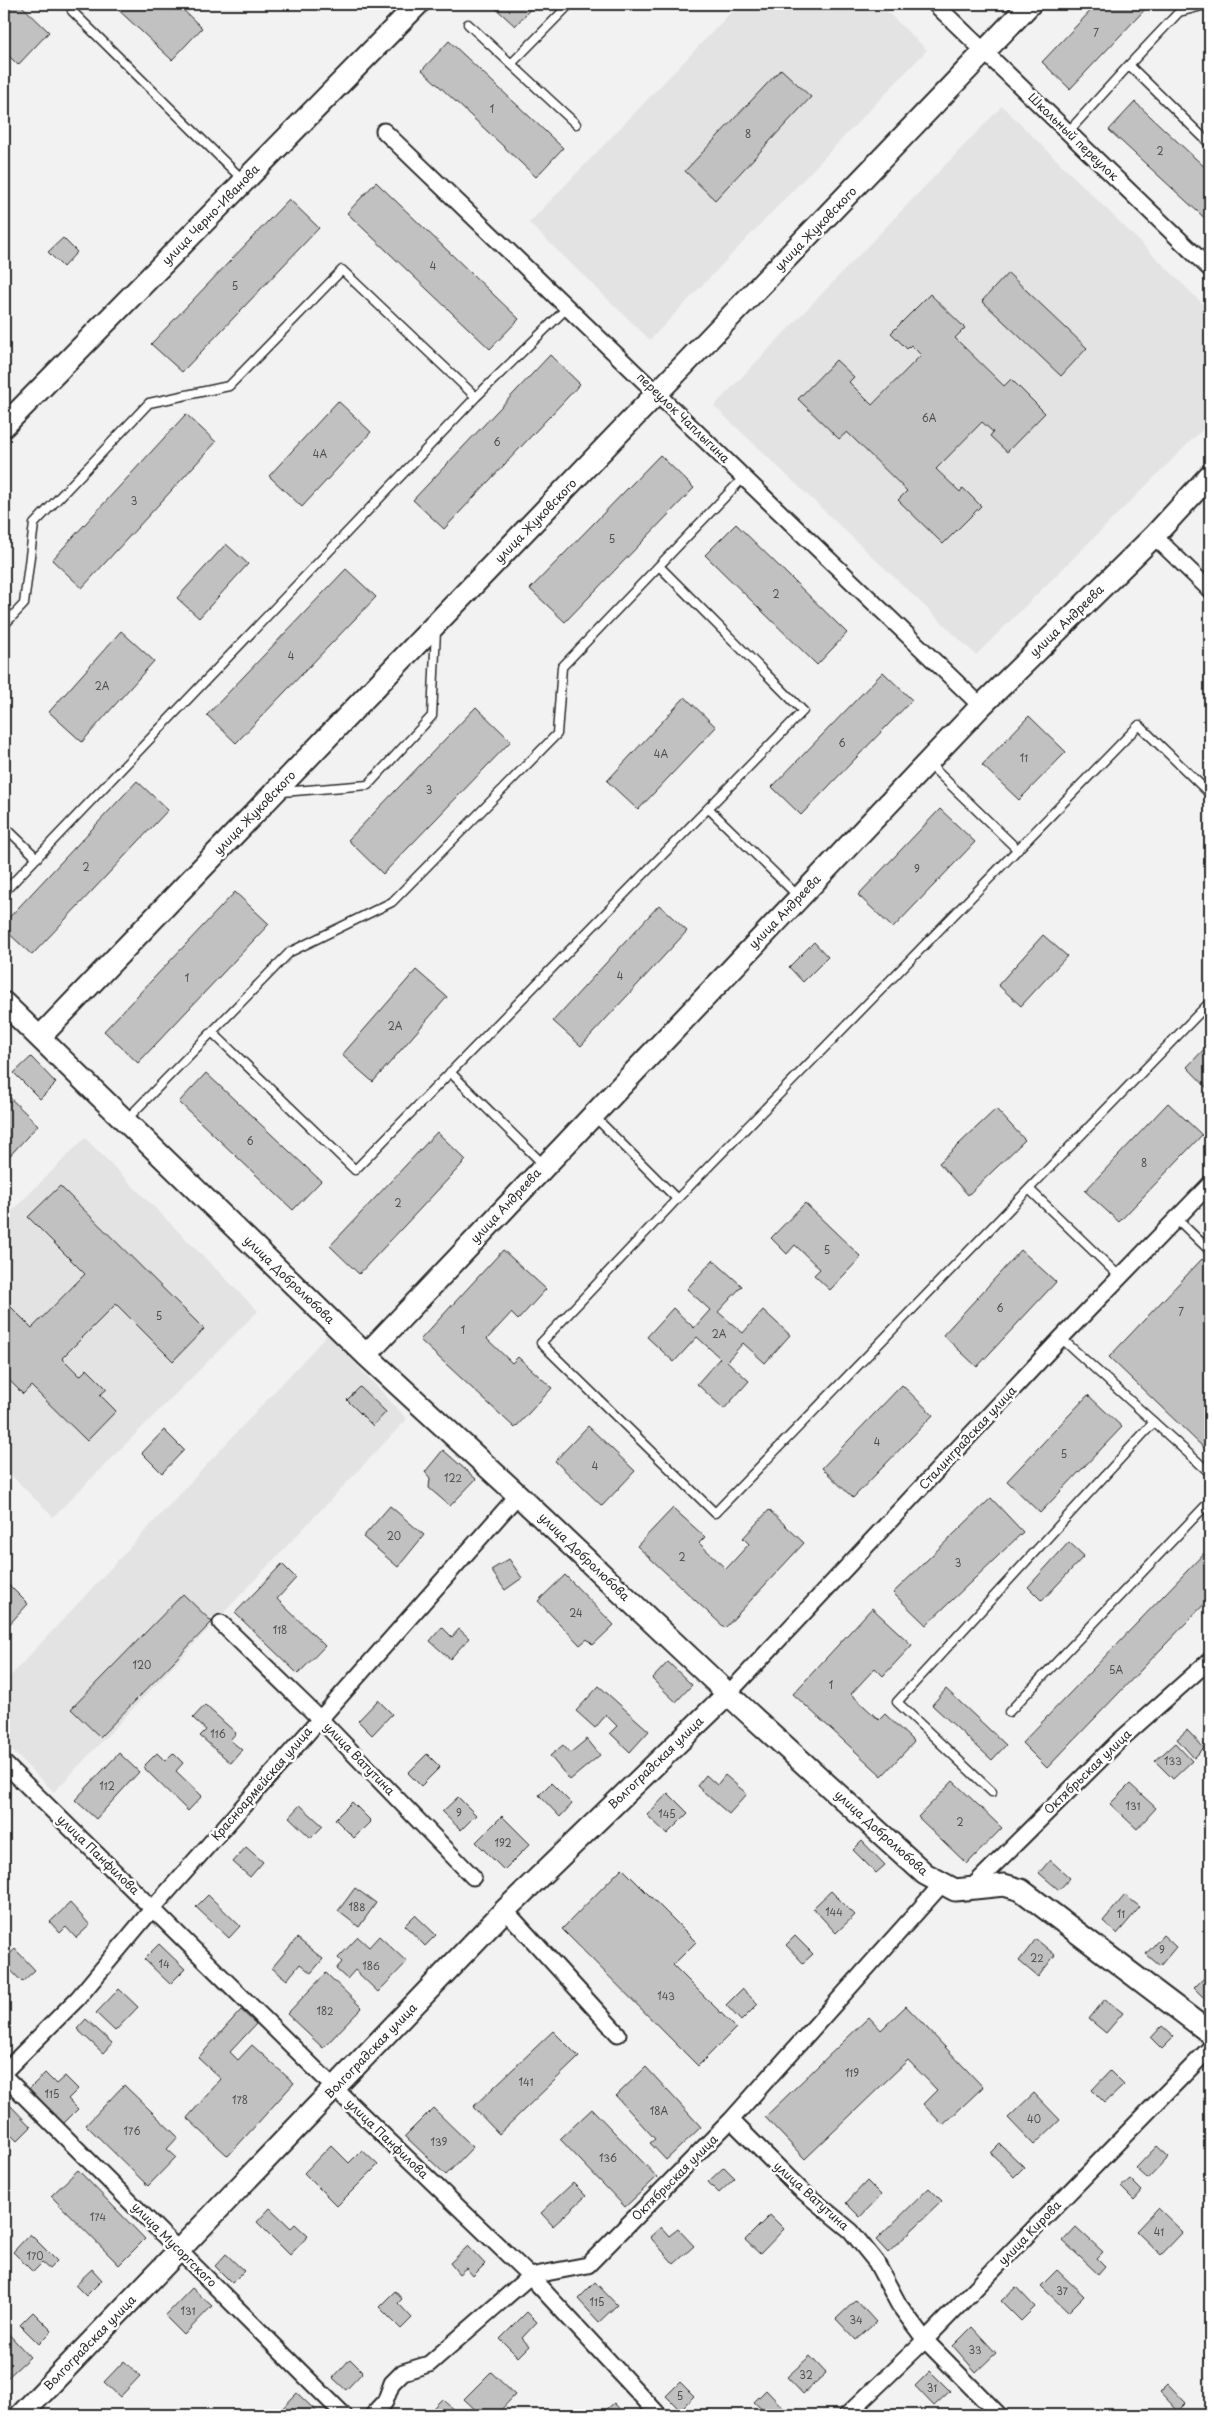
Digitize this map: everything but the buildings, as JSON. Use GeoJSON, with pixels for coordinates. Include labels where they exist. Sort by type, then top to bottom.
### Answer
{"type":"FeatureCollection","features":[{"type":"Feature","properties":{"kind":"street","name":"улица Черно-Иванова"},"geometry":{"type":"LineString","coordinates":[[4,426],[418,4]]}},
{"type":"Feature","properties":{"kind":"street","name":"Школьный переулок"},"geometry":{"type":"LineString","coordinates":[[935,4],[1210,269]]}},
{"type":"Feature","properties":{"kind":"street","name":"улица Жуковского"},"geometry":{"type":"LineString","coordinates":[[40,1037],[1030,4]]}},
{"type":"Feature","properties":{"kind":"street","name":"переулок Чаплыгина"},"geometry":{"type":"LineString","coordinates":[[384,131],[981,706]]}},
{"type":"Feature","properties":{"kind":"street","name":"улица Андреева"},"geometry":{"type":"LineString","coordinates":[[366,1355],[981,706],[1154,536],[1210,475]]}},
{"type":"Feature","properties":{"kind":"street"},"geometry":{"type":"LineString","coordinates":[[1154,536],[1210,590]]}},
{"type":"Feature","properties":{"kind":"street","name":"улица Добролюбова"},"geometry":{"type":"LineString","coordinates":[[4,1003],[366,1355],[518,1495],[728,1694],[926,1874],[955,1890],[1004,1885],[1021,1890],[1210,2033]]}},
{"type":"Feature","properties":{"kind":"street","name":"Сталинградская улица"},"geometry":{"type":"LineString","coordinates":[[728,1694],[1061,1338],[1210,1184]]}},
{"type":"Feature","properties":{"kind":"street","name":"Красноармейская улица"},"geometry":{"type":"LineString","coordinates":[[4,2072],[78,1998],[153,1908],[518,1495]]}},
{"type":"Feature","properties":{"kind":"street","name":"улица Ватутина"},"geometry":{"type":"LineString","coordinates":[[221,1623],[320,1718],[473,1877]]}},
{"type":"Feature","properties":{"kind":"street","name":"Октябрьская улица"},"geometry":{"type":"LineString","coordinates":[[971,1888],[1119,1741],[1210,1660]]}},
{"type":"Feature","properties":{"kind":"street","name":"Волгоградская улица"},"geometry":{"type":"LineString","coordinates":[[21,2415],[505,1910],[728,1694]]}},
{"type":"Feature","properties":{"kind":"street","name":"улица Панфилова"},"geometry":{"type":"LineString","coordinates":[[4,1763],[335,2089],[530,2276],[659,2415]]}},
{"type":"Feature","properties":{"kind":"street","name":"Октябрьская улица"},"geometry":{"type":"LineString","coordinates":[[530,2276],[588,2265],[731,2120],[942,1884]]}},
{"type":"Feature","properties":{"kind":"street"},"geometry":{"type":"LineString","coordinates":[[505,1910],[618,2034]]}},
{"type":"Feature","properties":{"kind":"street","name":"улица Кирова"},"geometry":{"type":"LineString","coordinates":[[846,2415],[925,2340],[1210,2048]]}},
{"type":"Feature","properties":{"kind":"street","name":"улица Мусоргского"},"geometry":{"type":"LineString","coordinates":[[4,2076],[344,2415]]}},
{"type":"Feature","properties":{"kind":"street","name":"улица Ватутина"},"geometry":{"type":"LineString","coordinates":[[731,2120],[800,2189],[851,2231],[876,2262],[898,2305],[925,2340],[999,2415]]}},
{"type":"Feature","properties":{"kind":"street"},"geometry":{"type":"LineString","coordinates":[[373,2415],[385,2402],[392,2383],[403,2372],[428,2364],[530,2276]]}},
{"type":"Feature","properties":{"kind":"lane"},"geometry":{"type":"LineString","coordinates":[[511,64],[570,4]]}},
{"type":"Feature","properties":{"kind":"lane"},"geometry":{"type":"LineString","coordinates":[[1068,132],[1179,12],[1210,4]]}},
{"type":"Feature","properties":{"kind":"lane"},"geometry":{"type":"LineString","coordinates":[[72,11],[244,181]]}},
{"type":"Feature","properties":{"kind":"lane"},"geometry":{"type":"LineString","coordinates":[[468,24],[576,124]]}},
{"type":"Feature","properties":{"kind":"lane"},"geometry":{"type":"LineString","coordinates":[[1129,65],[1210,144]]}},
{"type":"Feature","properties":{"kind":"lane"},"geometry":{"type":"LineString","coordinates":[[4,625],[24,604],[34,524],[135,417],[149,403],[229,386],[342,270],[476,397]]}},
{"type":"Feature","properties":{"kind":"lane"},"geometry":{"type":"LineString","coordinates":[[4,892],[476,397],[568,307]]}},
{"type":"Feature","properties":{"kind":"lane"},"geometry":{"type":"LineString","coordinates":[[126,1120],[290,952],[392,902],[557,734],[562,667],[744,477]]}},
{"type":"Feature","properties":{"kind":"lane"},"geometry":{"type":"LineString","coordinates":[[212,1032],[355,1170],[803,711],[659,566]]}},
{"type":"Feature","properties":{"kind":"lane"},"geometry":{"type":"LineString","coordinates":[[275,792],[368,785],[432,716],[436,625]]}},
{"type":"Feature","properties":{"kind":"lane"},"geometry":{"type":"LineString","coordinates":[[1210,794],[1139,725],[677,1199],[541,1343],[715,1513],[1210,1002]]}},
{"type":"Feature","properties":{"kind":"lane"},"geometry":{"type":"LineString","coordinates":[[927,763],[1018,850]]}},
{"type":"Feature","properties":{"kind":"lane"},"geometry":{"type":"LineString","coordinates":[[708,808],[799,898]]}},
{"type":"Feature","properties":{"kind":"lane"},"geometry":{"type":"LineString","coordinates":[[4,826],[37,858]]}},
{"type":"Feature","properties":{"kind":"lane"},"geometry":{"type":"LineString","coordinates":[[450,1072],[544,1166]]}},
{"type":"Feature","properties":{"kind":"lane"},"geometry":{"type":"LineString","coordinates":[[593,1115],[677,1199]]}},
{"type":"Feature","properties":{"kind":"lane"},"geometry":{"type":"LineString","coordinates":[[1029,1189],[1120,1277]]}},
{"type":"Feature","properties":{"kind":"lane"},"geometry":{"type":"LineString","coordinates":[[1177,1219],[1210,1251]]}},
{"type":"Feature","properties":{"kind":"lane"},"geometry":{"type":"LineString","coordinates":[[1061,1338],[1210,1473]]}},
{"type":"Feature","properties":{"kind":"lane"},"geometry":{"type":"LineString","coordinates":[[992,1792],[897,1702],[1154,1422]]}},
{"type":"Feature","properties":{"kind":"lane"},"geometry":{"type":"LineString","coordinates":[[1009,1712],[1210,1501]]}},
{"type":"Feature","properties":{"kind":"shaded area"},"geometry":{"type":"Polygon","coordinates":[[[739,4],[879,4],[927,50],[650,340],[529,223],[739,4]]]}},
{"type":"Feature","properties":{"kind":"shaded area"},"geometry":{"type":"Polygon","coordinates":[[[1002,106],[1210,311],[1210,422],[976,655],[714,406],[1002,106]]]}},
{"type":"Feature","properties":{"kind":"shaded area"},"geometry":{"type":"Polygon","coordinates":[[[85,1138],[258,1311],[53,1517],[4,1468],[4,1219],[85,1138]]]}},
{"type":"Feature","properties":{"kind":"shaded area"},"geometry":{"type":"Polygon","coordinates":[[[328,1334],[407,1419],[54,1792],[4,1743],[4,1683],[328,1334]]]}}]}
